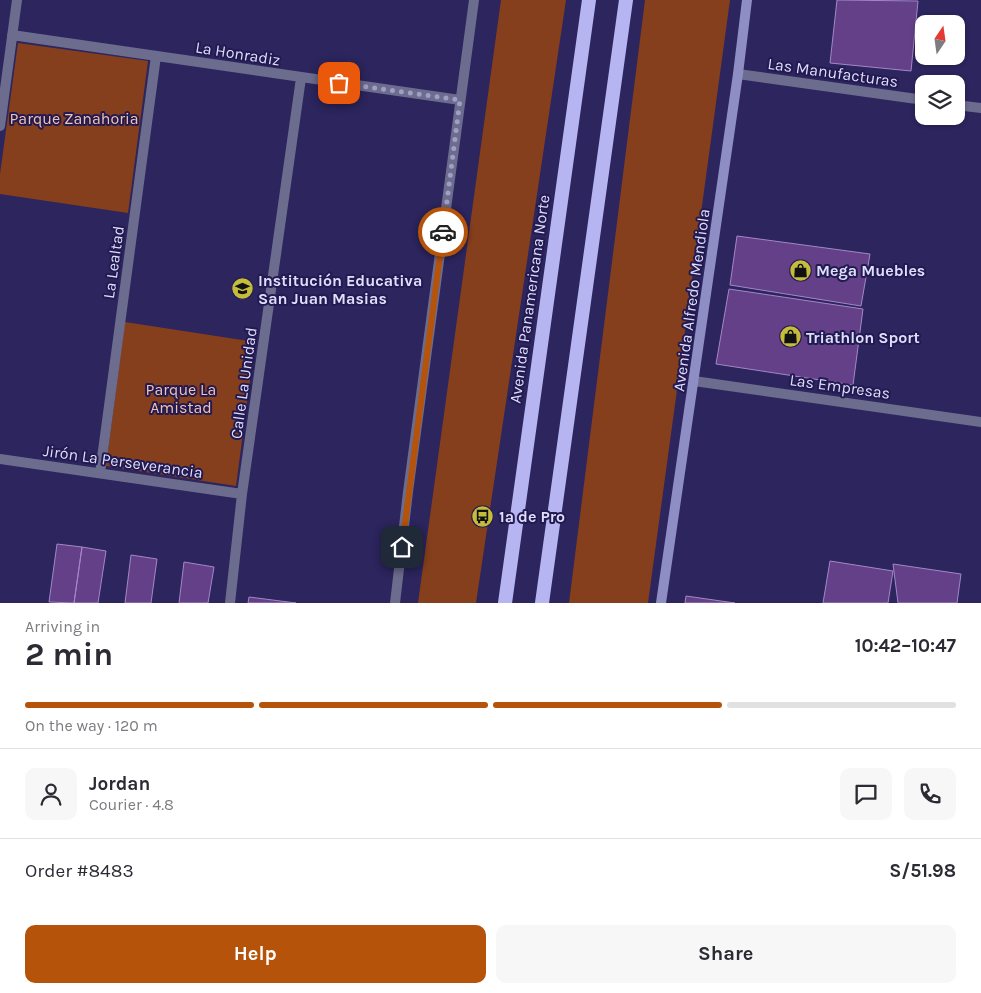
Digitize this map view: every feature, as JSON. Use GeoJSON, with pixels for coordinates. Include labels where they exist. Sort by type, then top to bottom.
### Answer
{"type":"FeatureCollection","features":[{"type":"Feature","properties":{"kind":"highway","name":"Avenida Panamericana Norte"},"geometry":{"type":"LineString","coordinates":[[505,603],[589,0]]}},
{"type":"Feature","properties":{"kind":"highway"},"geometry":{"type":"LineString","coordinates":[[542,603],[626,0]]}},
{"type":"Feature","properties":{"kind":"main road","name":"Avenida Alfredo Mendiola"},"geometry":{"type":"LineString","coordinates":[[661,603],[748,0]]}},
{"type":"Feature","properties":{"kind":"street"},"geometry":{"type":"LineString","coordinates":[[0,126],[18,0]]}},
{"type":"Feature","properties":{"kind":"street"},"geometry":{"type":"LineString","coordinates":[[395,603],[408,492],[474,0]]}},
{"type":"Feature","properties":{"kind":"street","name":"La Honradiz"},"geometry":{"type":"LineString","coordinates":[[12,35],[460,100]]}},
{"type":"Feature","properties":{"kind":"street","name":"La Lealtad"},"geometry":{"type":"LineString","coordinates":[[100,472],[156,56]]}},
{"type":"Feature","properties":{"kind":"street","name":"Las Manufacturas"},"geometry":{"type":"LineString","coordinates":[[738,74],[915,99]]}},
{"type":"Feature","properties":{"kind":"street","name":"Calle La Unidad"},"geometry":{"type":"LineString","coordinates":[[230,603],[242,494],[301,78]]}},
{"type":"Feature","properties":{"kind":"street"},"geometry":{"type":"LineString","coordinates":[[965,106],[981,108]]}},
{"type":"Feature","properties":{"kind":"street","name":"Las Empresas"},"geometry":{"type":"LineString","coordinates":[[694,381],[981,422]]}},
{"type":"Feature","properties":{"kind":"street","name":"Jirón La Perseverancia"},"geometry":{"type":"LineString","coordinates":[[0,459],[242,494]]}},
{"type":"Feature","properties":{"kind":"green space"},"geometry":{"type":"Polygon","coordinates":[[[501,0],[566,0],[476,603],[418,603],[501,0]]]}},
{"type":"Feature","properties":{"kind":"green space"},"geometry":{"type":"Polygon","coordinates":[[[645,0],[730,0],[648,603],[569,603],[645,0]]]}},
{"type":"Feature","properties":{"kind":"green space","name":"Parque Zanahoria"},"geometry":{"type":"Polygon","coordinates":[[[18,43],[148,61],[128,213],[0,194],[0,174],[18,43]]]}},
{"type":"Feature","properties":{"kind":"green space","name":"Parque La Amistad"},"geometry":{"type":"Polygon","coordinates":[[[125,322],[255,342],[236,486],[106,466],[125,322]]]}},
{"type":"Feature","properties":{"kind":"building"},"geometry":{"type":"Polygon","coordinates":[[[837,0],[918,1],[917,15],[915,15],[911,71],[830,63],[837,0]]]}},
{"type":"Feature","properties":{"kind":"building","name":"Mega Muebles"},"geometry":{"type":"Polygon","coordinates":[[[737,236],[870,254],[861,306],[730,285],[737,236]]]}},
{"type":"Feature","properties":{"kind":"building","name":"Triathlon Sport"},"geometry":{"type":"Polygon","coordinates":[[[729,289],[863,309],[853,385],[716,364],[729,289]]]}},
{"type":"Feature","properties":{"kind":"building"},"geometry":{"type":"Polygon","coordinates":[[[57,544],[82,547],[74,603],[49,602],[57,544]]]}},
{"type":"Feature","properties":{"kind":"building"},"geometry":{"type":"Polygon","coordinates":[[[82,547],[106,551],[98,603],[74,603],[82,547]]]}},
{"type":"Feature","properties":{"kind":"building"},"geometry":{"type":"Polygon","coordinates":[[[131,555],[157,559],[151,603],[125,603],[131,555]]]}},
{"type":"Feature","properties":{"kind":"building"},"geometry":{"type":"Polygon","coordinates":[[[830,561],[893,571],[888,603],[823,603],[830,561]]]}},
{"type":"Feature","properties":{"kind":"building"},"geometry":{"type":"Polygon","coordinates":[[[184,562],[214,567],[208,603],[179,603],[184,562]]]}},
{"type":"Feature","properties":{"kind":"building"},"geometry":{"type":"Polygon","coordinates":[[[893,564],[961,574],[957,603],[898,603],[893,564]]]}},
{"type":"Feature","properties":{"kind":"building"},"geometry":{"type":"Polygon","coordinates":[[[686,596],[735,603],[685,603],[686,596]]]}},
{"type":"Feature","properties":{"kind":"building"},"geometry":{"type":"Polygon","coordinates":[[[249,597],[296,603],[248,603],[249,597]]]}},
{"type":"Feature","properties":{"kind":"way so far"},"geometry":{"type":"LineString","coordinates":[[339,83],[460,100],[443,232]]}},
{"type":"Feature","properties":{"kind":"place","name":"Mega Muebles"},"geometry":{"type":"Point","coordinates":[800,270]}},
{"type":"Feature","properties":{"kind":"place","name":"Institución Educativa San Juan Masias"},"geometry":{"type":"Point","coordinates":[242,289]}},
{"type":"Feature","properties":{"kind":"place","name":"Triathlon Sport"},"geometry":{"type":"Point","coordinates":[790,337]}},
{"type":"Feature","properties":{"kind":"place","name":"1ª de Pro"},"geometry":{"type":"Point","coordinates":[483,516]}},
{"type":"Feature","properties":{"kind":"route"},"geometry":{"type":"LineString","coordinates":[[402,547],[443,232]]}}]}
